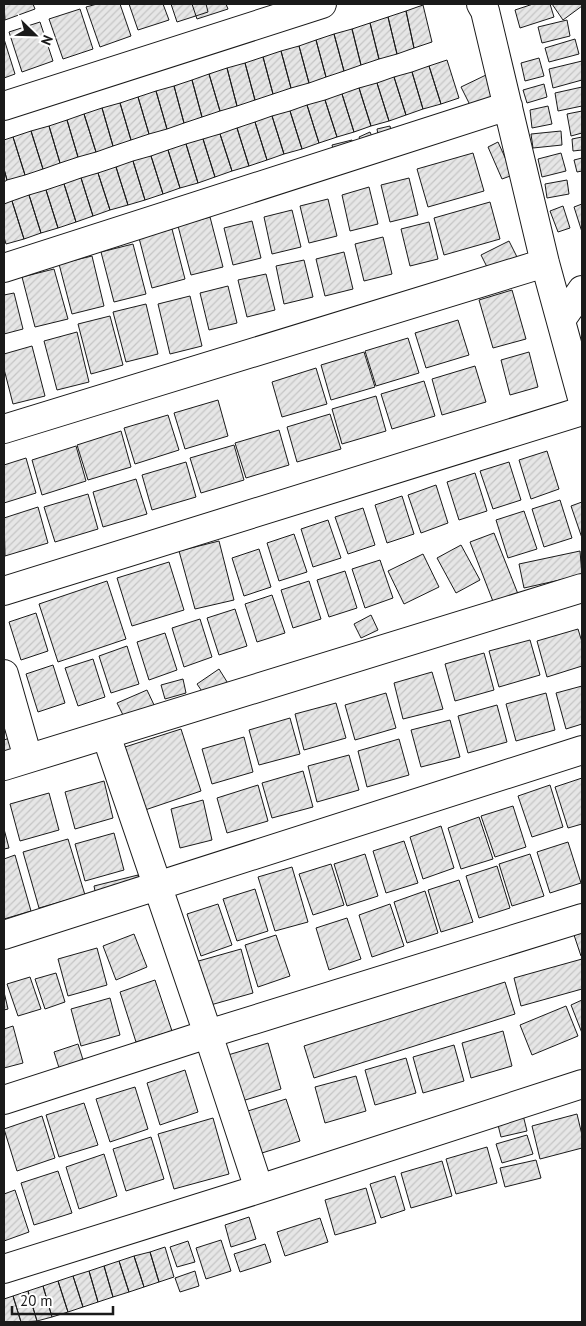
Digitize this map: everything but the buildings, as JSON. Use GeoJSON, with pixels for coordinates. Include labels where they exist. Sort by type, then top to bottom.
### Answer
{"type":"FeatureCollection","features":[{"type":"Feature","properties":{"kind":"street"},"geometry":{"type":"LineString","coordinates":[[4,106],[322,4]]}},
{"type":"Feature","properties":{"kind":"street"},"geometry":{"type":"LineString","coordinates":[[481,4],[485,12],[545,263],[582,398]]}},
{"type":"Feature","properties":{"kind":"street"},"geometry":{"type":"LineString","coordinates":[[4,268],[508,106]]}},
{"type":"Feature","properties":{"kind":"street"},"geometry":{"type":"LineString","coordinates":[[4,429],[545,263]]}},
{"type":"Feature","properties":{"kind":"street"},"geometry":{"type":"LineString","coordinates":[[561,320],[582,290]]}},
{"type":"Feature","properties":{"kind":"street"},"geometry":{"type":"LineString","coordinates":[[4,591],[582,412]]}},
{"type":"Feature","properties":{"kind":"street"},"geometry":{"type":"LineString","coordinates":[[4,674],[16,762],[582,588]]}},
{"type":"Feature","properties":{"kind":"street"},"geometry":{"type":"LineString","coordinates":[[106,735],[259,1189]]}},
{"type":"Feature","properties":{"kind":"street"},"geometry":{"type":"LineString","coordinates":[[4,935],[582,750]]}},
{"type":"Feature","properties":{"kind":"street"},"geometry":{"type":"LineString","coordinates":[[4,1100],[208,1034],[582,918]]}},
{"type":"Feature","properties":{"kind":"street"},"geometry":{"type":"LineString","coordinates":[[4,1269],[259,1189],[582,1084]]}}]}
